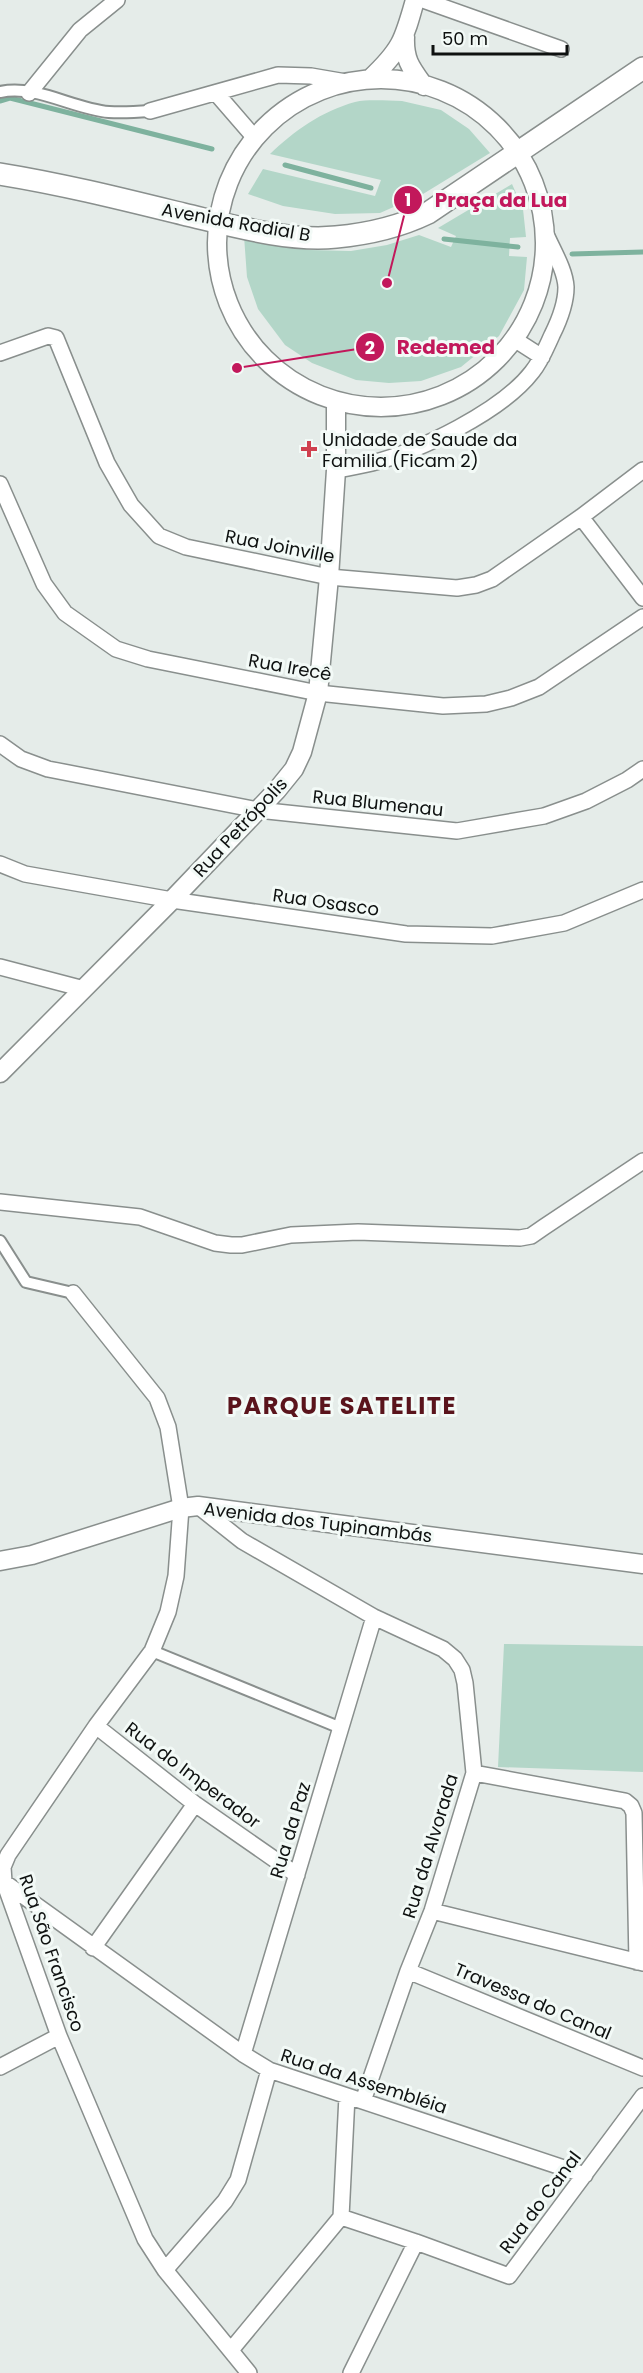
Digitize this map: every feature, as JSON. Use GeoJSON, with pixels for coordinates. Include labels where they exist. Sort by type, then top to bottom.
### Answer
{"type":"FeatureCollection","features":[{"type":"Feature","properties":{"kind":"main road","name":"Avenida Radial B"},"geometry":{"type":"LineString","coordinates":[[0,174],[58,184],[218,222],[294,236],[334,238],[392,228],[428,213],[643,68]]}},
{"type":"Feature","properties":{"kind":"street"},"geometry":{"type":"LineString","coordinates":[[29,93],[80,30],[117,0]]}},
{"type":"Feature","properties":{"kind":"street"},"geometry":{"type":"LineString","coordinates":[[370,79],[394,56],[405,35],[415,0]]}},
{"type":"Feature","properties":{"kind":"street"},"geometry":{"type":"LineString","coordinates":[[423,0],[561,49]]}},
{"type":"Feature","properties":{"kind":"street"},"geometry":{"type":"LineString","coordinates":[[405,35],[404,53],[424,86]]}},
{"type":"Feature","properties":{"kind":"street"},"geometry":{"type":"LineString","coordinates":[[0,92],[10,90],[29,93],[108,112],[150,111],[278,75],[311,76],[346,82]]}},
{"type":"Feature","properties":{"kind":"street"},"geometry":{"type":"LineString","coordinates":[[370,79],[394,80],[424,86],[464,102],[493,125],[519,152],[532,177],[541,204],[545,232],[543,270],[532,306],[514,339],[487,369],[453,391],[416,404],[376,408],[336,401],[300,387],[269,364],[244,334],[226,299],[217,261],[218,222],[230,176],[255,138],[277,115],[310,94],[346,82],[370,79]]}},
{"type":"Feature","properties":{"kind":"street"},"geometry":{"type":"LineString","coordinates":[[216,93],[255,138]]}},
{"type":"Feature","properties":{"kind":"street"},"geometry":{"type":"LineString","coordinates":[[336,470],[372,463],[413,449],[478,416],[510,394],[532,372],[542,357],[563,305],[566,286],[562,270],[545,232]]}},
{"type":"Feature","properties":{"kind":"street","name":"Rua Joinville"},"geometry":{"type":"LineString","coordinates":[[0,352],[48,336],[56,338],[107,463],[131,505],[159,536],[186,548],[329,577],[457,588],[476,585],[492,579],[581,517],[643,470]]}},
{"type":"Feature","properties":{"kind":"street"},"geometry":{"type":"LineString","coordinates":[[514,339],[542,357]]}},
{"type":"Feature","properties":{"kind":"street","name":"Rua Petrópolis"},"geometry":{"type":"LineString","coordinates":[[0,1073],[172,900],[294,769],[302,752],[318,693],[336,470],[336,401]]}},
{"type":"Feature","properties":{"kind":"street","name":"Rua Irecê"},"geometry":{"type":"LineString","coordinates":[[0,484],[44,584],[65,613],[116,649],[148,659],[318,693],[443,706],[486,704],[511,698],[539,687],[643,617]]}},
{"type":"Feature","properties":{"kind":"street"},"geometry":{"type":"LineString","coordinates":[[581,517],[643,598]]}},
{"type":"Feature","properties":{"kind":"street","name":"Rua Blumenau"},"geometry":{"type":"LineString","coordinates":[[0,744],[21,759],[48,769],[258,810],[457,831],[544,816],[586,801],[627,780],[643,768]]}},
{"type":"Feature","properties":{"kind":"street","name":"Rua Osasco"},"geometry":{"type":"LineString","coordinates":[[0,864],[25,874],[172,900],[406,934],[492,936],[564,923],[643,890]]}},
{"type":"Feature","properties":{"kind":"street"},"geometry":{"type":"LineString","coordinates":[[0,968],[84,989]]}},
{"type":"Feature","properties":{"kind":"street"},"geometry":{"type":"LineString","coordinates":[[0,1202],[140,1217],[215,1243],[231,1245],[291,1235],[358,1232],[520,1238],[531,1236],[643,1161]]}},
{"type":"Feature","properties":{"kind":"street"},"geometry":{"type":"LineString","coordinates":[[0,1241],[26,1282],[73,1293],[157,1398],[168,1427],[189,1507]]}},
{"type":"Feature","properties":{"kind":"street","name":"Avenida dos Tupinambás"},"geometry":{"type":"LineString","coordinates":[[0,1561],[32,1555],[189,1507],[643,1564]]}},
{"type":"Feature","properties":{"kind":"street","name":"Rua da Alvorada"},"geometry":{"type":"LineString","coordinates":[[189,1507],[242,1541],[374,1617],[444,1649],[455,1659],[462,1670],[474,1773],[432,1911],[408,1971],[363,2101]]}},
{"type":"Feature","properties":{"kind":"street","name":"Rua São Francisco"},"geometry":{"type":"LineString","coordinates":[[189,1507],[168,1612],[152,1651],[96,1726],[8,1855],[3,1867],[4,1882],[59,2036],[145,2239],[165,2270],[249,2373]]}},
{"type":"Feature","properties":{"kind":"street"},"geometry":{"type":"LineString","coordinates":[[233,1511],[242,1541]]}},
{"type":"Feature","properties":{"kind":"street","name":"Rua da Paz"},"geometry":{"type":"LineString","coordinates":[[243,2054],[374,1617]]}},
{"type":"Feature","properties":{"kind":"street"},"geometry":{"type":"LineString","coordinates":[[152,1651],[341,1728]]}},
{"type":"Feature","properties":{"kind":"street","name":"Rua do Imperador"},"geometry":{"type":"LineString","coordinates":[[96,1726],[195,1804],[297,1875]]}},
{"type":"Feature","properties":{"kind":"street"},"geometry":{"type":"LineString","coordinates":[[432,1911],[640,1963],[634,1813],[631,1806],[625,1801],[474,1773]]}},
{"type":"Feature","properties":{"kind":"street"},"geometry":{"type":"LineString","coordinates":[[93,1948],[195,1804]]}},
{"type":"Feature","properties":{"kind":"street","name":"Rua da Assembléia"},"geometry":{"type":"LineString","coordinates":[[4,1882],[93,1948],[269,2070],[585,2175]]}},
{"type":"Feature","properties":{"kind":"street","name":"Travessa do Canal"},"geometry":{"type":"LineString","coordinates":[[408,1971],[643,2068]]}},
{"type":"Feature","properties":{"kind":"street"},"geometry":{"type":"LineString","coordinates":[[0,2067],[59,2036]]}},
{"type":"Feature","properties":{"kind":"street"},"geometry":{"type":"LineString","coordinates":[[165,2270],[225,2201],[238,2180],[269,2070]]}},
{"type":"Feature","properties":{"kind":"street"},"geometry":{"type":"LineString","coordinates":[[231,2350],[341,2217],[347,2096]]}},
{"type":"Feature","properties":{"kind":"street","name":"Rua do Canal"},"geometry":{"type":"LineString","coordinates":[[341,2217],[509,2276],[643,2096]]}},
{"type":"Feature","properties":{"kind":"street"},"geometry":{"type":"LineString","coordinates":[[351,2373],[416,2242]]}},
{"type":"Feature","properties":{"kind":"green space"},"geometry":{"type":"Polygon","coordinates":[[[366,101],[402,101],[441,110],[469,129],[490,153],[423,194],[380,213],[335,214],[283,206],[248,194],[263,169],[375,196],[381,180],[270,154],[309,123],[343,106],[366,101]]]}},
{"type":"Feature","properties":{"kind":"green space"},"geometry":{"type":"Polygon","coordinates":[[[512,184],[523,209],[526,237],[510,238],[509,256],[527,257],[524,290],[499,336],[461,367],[421,381],[389,383],[356,380],[312,363],[285,345],[258,309],[247,277],[244,236],[310,250],[351,251],[387,245],[419,235],[451,247],[456,236],[438,228],[512,184]]]}},
{"type":"Feature","properties":{"kind":"green space"},"geometry":{"type":"Polygon","coordinates":[[[504,1644],[643,1646],[643,1772],[498,1767],[504,1644]]]}},
{"type":"Feature","properties":{"kind":"waterway"},"geometry":{"type":"LineString","coordinates":[[0,101],[10,98],[212,149]]}},
{"type":"Feature","properties":{"kind":"waterway"},"geometry":{"type":"LineString","coordinates":[[285,165],[371,188]]}},
{"type":"Feature","properties":{"kind":"waterway"},"geometry":{"type":"LineString","coordinates":[[444,239],[518,247]]}},
{"type":"Feature","properties":{"kind":"waterway"},"geometry":{"type":"LineString","coordinates":[[572,254],[643,252]]}},
{"type":"Feature","properties":{"kind":"place","name":"Praça da Lua"},"geometry":{"type":"Point","coordinates":[387,283]}},
{"type":"Feature","properties":{"kind":"place","name":"Redemed"},"geometry":{"type":"Point","coordinates":[237,368]}},
{"type":"Feature","properties":{"kind":"place","name":"Unidade de Saude da Familia (Ficam 2)"},"geometry":{"type":"Point","coordinates":[309,449]}},
{"type":"Feature","properties":{"kind":"district","name":"PARQUE SATELITE"},"geometry":{"type":"Point","coordinates":[342,1405]}}]}
